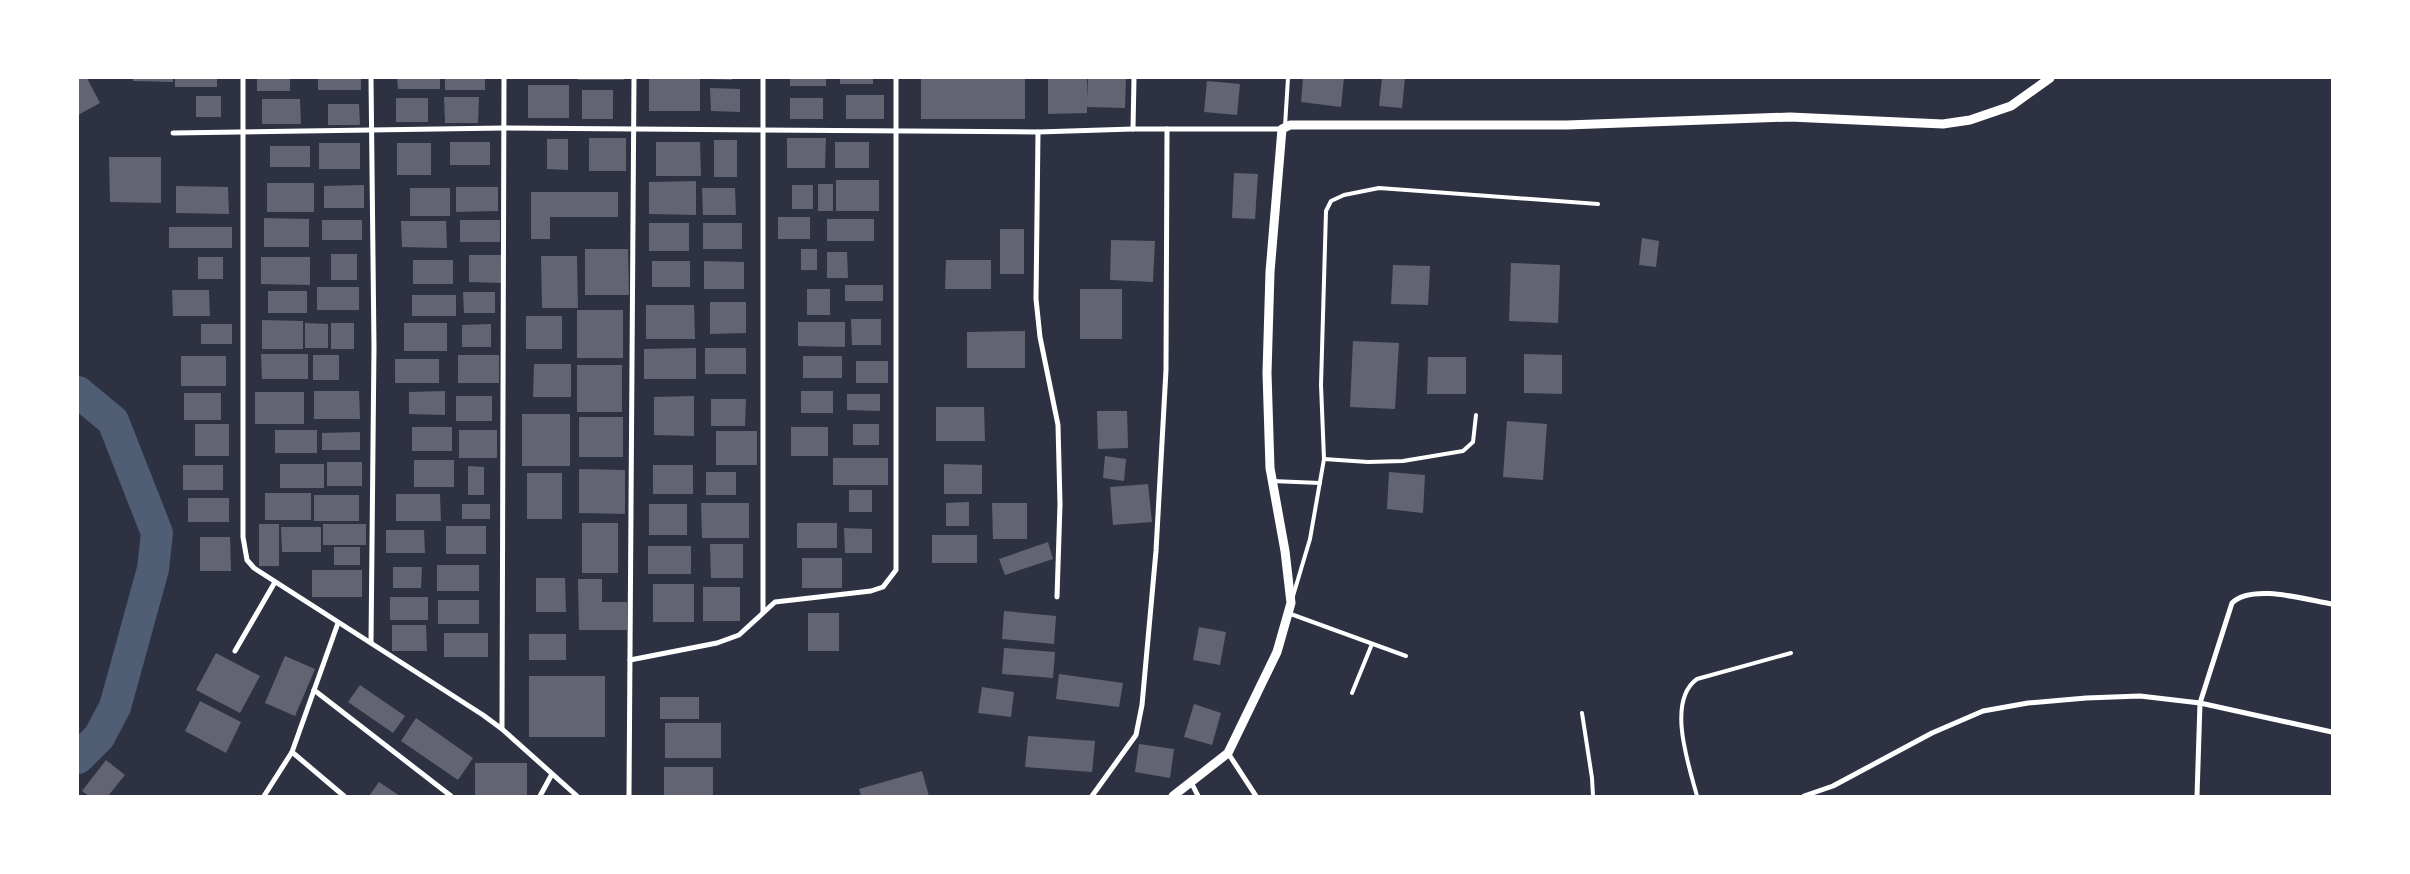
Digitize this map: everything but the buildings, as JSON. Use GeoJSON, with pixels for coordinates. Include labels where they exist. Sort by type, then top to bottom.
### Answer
{"type":"FeatureCollection","features":[{"type":"Feature","properties":{"kind":"street"},"geometry":{"type":"LineString","coordinates":[[243,78],[243,537],[247,560],[254,568],[275,582],[502,729],[578,796]]}},
{"type":"Feature","properties":{"kind":"street"},"geometry":{"type":"LineString","coordinates":[[371,78],[374,347],[371,643]]}},
{"type":"Feature","properties":{"kind":"street"},"geometry":{"type":"LineString","coordinates":[[502,729],[504,78]]}},
{"type":"Feature","properties":{"kind":"street"},"geometry":{"type":"LineString","coordinates":[[629,796],[634,78]]}},
{"type":"Feature","properties":{"kind":"street"},"geometry":{"type":"LineString","coordinates":[[763,78],[763,613]]}},
{"type":"Feature","properties":{"kind":"street"},"geometry":{"type":"LineString","coordinates":[[630,660],[717,643],[739,635],[766,608],[775,602],[871,591],[883,587],[896,570],[896,78]]}},
{"type":"Feature","properties":{"kind":"street"},"geometry":{"type":"LineString","coordinates":[[1133,129],[1134,78]]}},
{"type":"Feature","properties":{"kind":"street"},"geometry":{"type":"LineString","coordinates":[[173,132],[504,128],[634,131],[1038,132],[1133,129],[1568,125],[1790,117],[1943,124],[1970,120],[2011,106],[2050,78]]}},
{"type":"Feature","properties":{"kind":"street"},"geometry":{"type":"LineString","coordinates":[[1172,796],[1228,753],[1277,652],[1290,603],[1285,551],[1272,480],[1268,433],[1267,364],[1270,272],[1284,128]]}},
{"type":"Feature","properties":{"kind":"street"},"geometry":{"type":"LineString","coordinates":[[1092,796],[1136,735],[1142,704],[1156,551],[1166,370],[1167,129]]}},
{"type":"Feature","properties":{"kind":"street"},"geometry":{"type":"LineString","coordinates":[[1038,132],[1036,299],[1040,337],[1058,425],[1060,504],[1057,597]]}},
{"type":"Feature","properties":{"kind":"street"},"geometry":{"type":"LineString","coordinates":[[235,650],[275,582]]}},
{"type":"Feature","properties":{"kind":"street"},"geometry":{"type":"LineString","coordinates":[[2197,796],[2200,703],[2228,611],[2238,598],[2263,592],[2332,604]]}},
{"type":"Feature","properties":{"kind":"street"},"geometry":{"type":"LineString","coordinates":[[264,796],[292,752],[338,623]]}},
{"type":"Feature","properties":{"kind":"street"},"geometry":{"type":"LineString","coordinates":[[314,690],[451,796]]}},
{"type":"Feature","properties":{"kind":"street"},"geometry":{"type":"LineString","coordinates":[[1804,796],[1832,786],[1932,733],[1983,711],[2028,703],[2140,696],[2200,703],[2332,732]]}},
{"type":"Feature","properties":{"kind":"street"},"geometry":{"type":"LineString","coordinates":[[292,752],[344,796]]}},
{"type":"Feature","properties":{"kind":"street"},"geometry":{"type":"LineString","coordinates":[[1228,753],[1256,796]]}},
{"type":"Feature","properties":{"kind":"street"},"geometry":{"type":"LineString","coordinates":[[540,796],[552,774]]}},
{"type":"Feature","properties":{"kind":"street"},"geometry":{"type":"LineString","coordinates":[[1191,782],[1198,796]]}},
{"type":"Feature","properties":{"kind":"lane"},"geometry":{"type":"LineString","coordinates":[[1284,128],[1288,78]]}},
{"type":"Feature","properties":{"kind":"lane"},"geometry":{"type":"LineString","coordinates":[[1290,603],[1310,540],[1324,459],[1321,385],[1323,291],[1326,211],[1332,201],[1344,195],[1379,188],[1598,204]]}},
{"type":"Feature","properties":{"kind":"lane"},"geometry":{"type":"LineString","coordinates":[[1324,459],[1368,462],[1403,461],[1463,451],[1473,442],[1476,415]]}},
{"type":"Feature","properties":{"kind":"lane"},"geometry":{"type":"LineString","coordinates":[[1272,480],[1320,483]]}},
{"type":"Feature","properties":{"kind":"lane"},"geometry":{"type":"LineString","coordinates":[[1288,613],[1406,656]]}},
{"type":"Feature","properties":{"kind":"lane"},"geometry":{"type":"LineString","coordinates":[[1352,693],[1372,644]]}},
{"type":"Feature","properties":{"kind":"lane"},"geometry":{"type":"LineString","coordinates":[[1697,796],[1680,717],[1682,703],[1690,684],[1697,680],[1790,653]]}},
{"type":"Feature","properties":{"kind":"lane"},"geometry":{"type":"LineString","coordinates":[[1582,713],[1593,796]]}},
{"type":"Feature","properties":{"kind":"waterway"},"geometry":{"type":"LineString","coordinates":[[78,392],[113,421],[157,533],[153,569],[115,707],[99,737],[78,758]]}}]}
